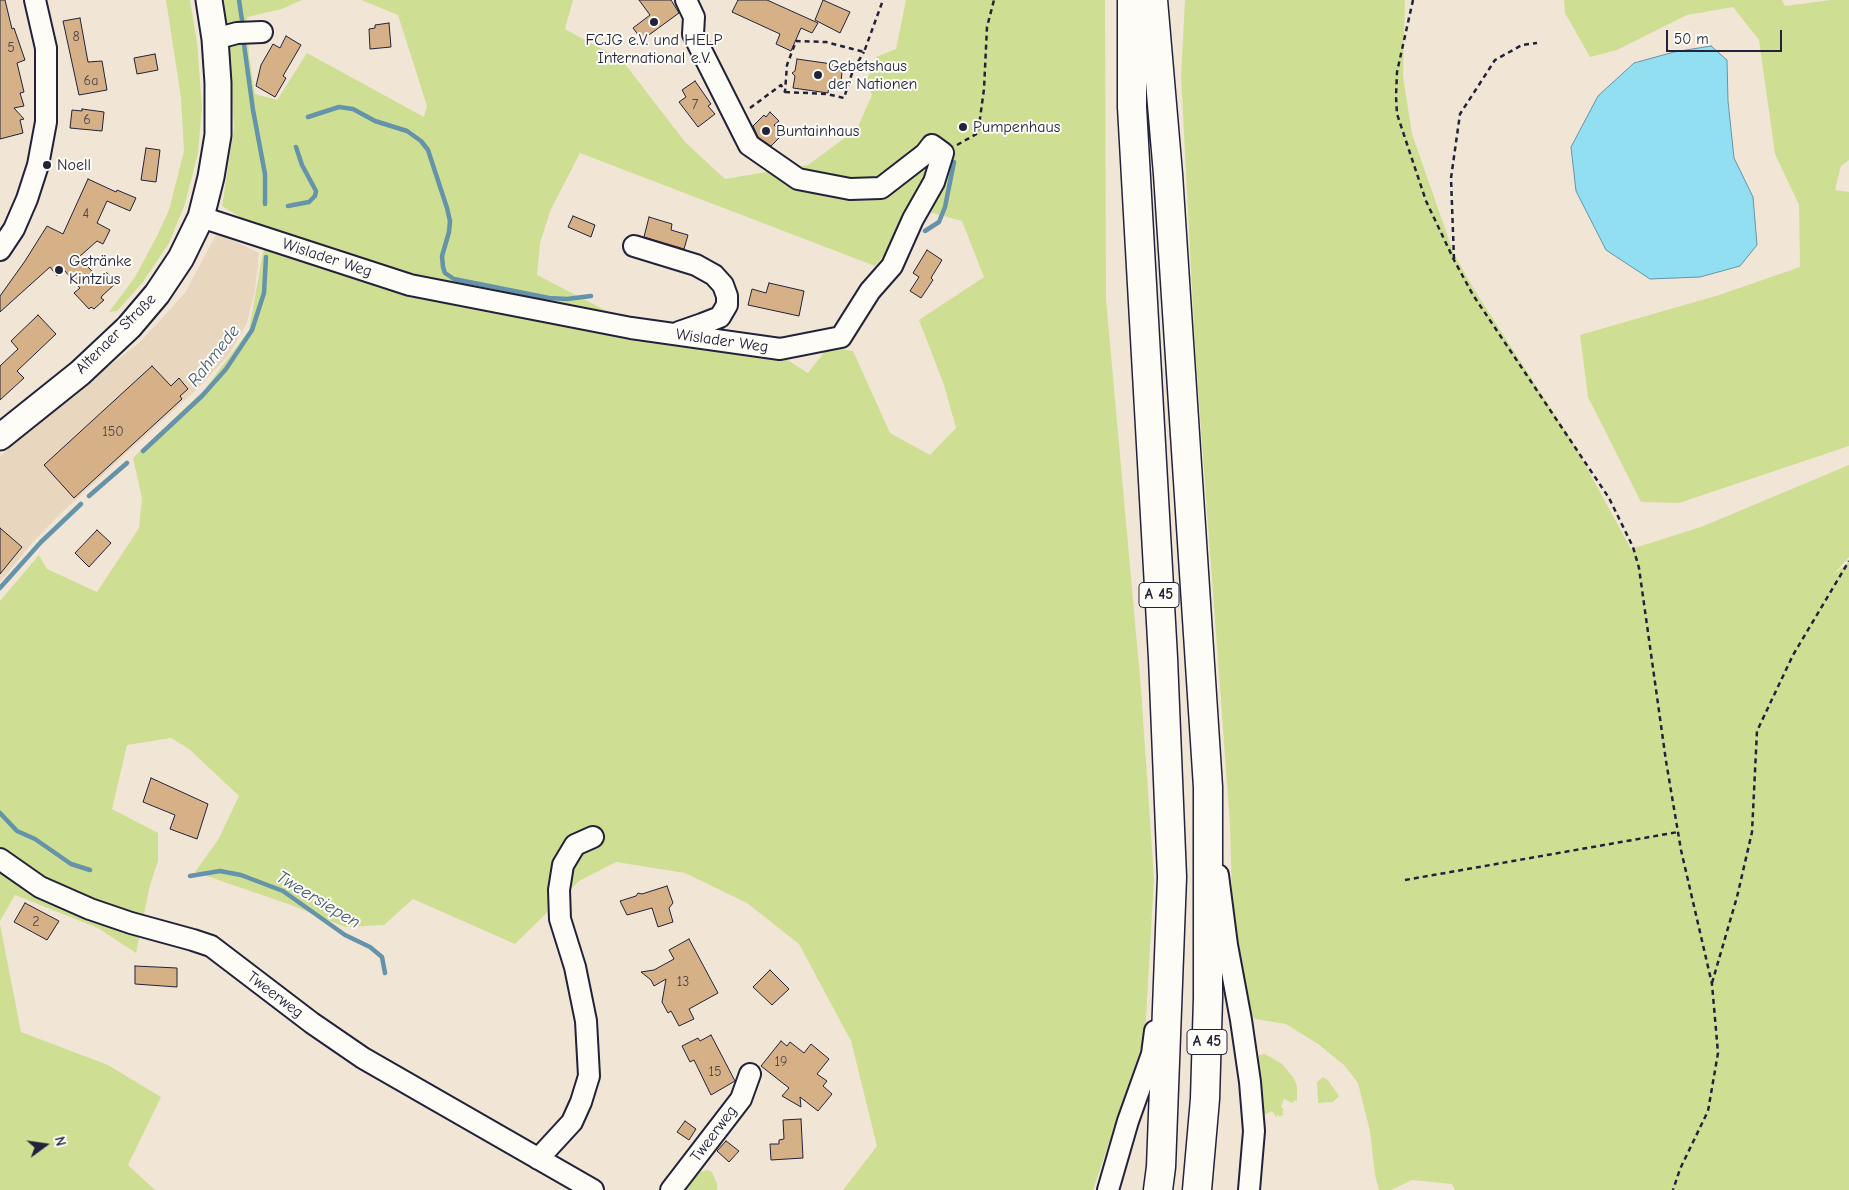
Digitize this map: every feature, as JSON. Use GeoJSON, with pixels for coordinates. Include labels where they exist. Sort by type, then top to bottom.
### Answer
{"type":"FeatureCollection","features":[{"type":"Feature","properties":{"kind":"highway","name":"A 45"},"geometry":{"type":"LineString","coordinates":[[1132,0],[1132,107],[1163,658],[1172,877],[1161,1167],[1158,1190]]}},
{"type":"Feature","properties":{"kind":"highway","name":"A 45"},"geometry":{"type":"LineString","coordinates":[[1153,0],[1168,174],[1208,787],[1208,998],[1205,1098],[1197,1190]]}},
{"type":"Feature","properties":{"kind":"main road","name":"Altenaer Straße"},"geometry":{"type":"LineString","coordinates":[[0,437],[80,373],[128,327],[158,294],[181,258],[201,217],[218,135],[218,84],[240,34],[209,0]]}},
{"type":"Feature","properties":{"kind":"street"},"geometry":{"type":"LineString","coordinates":[[0,250],[14,229],[27,199],[38,165],[46,122],[46,48],[35,0]]}},
{"type":"Feature","properties":{"kind":"street"},"geometry":{"type":"LineString","coordinates":[[686,0],[694,17],[693,34],[749,145],[798,178],[850,189],[881,188],[925,154],[932,145],[943,153]]}},
{"type":"Feature","properties":{"kind":"street","name":"Wislader Weg"},"geometry":{"type":"LineString","coordinates":[[201,217],[410,285],[631,328],[780,349],[841,337],[870,291],[892,266],[913,220],[934,182],[943,153]]}},
{"type":"Feature","properties":{"kind":"street"},"geometry":{"type":"LineString","coordinates":[[634,246],[696,265],[714,275],[725,290],[727,306],[720,316],[672,334]]}},
{"type":"Feature","properties":{"kind":"street"},"geometry":{"type":"LineString","coordinates":[[1208,787],[1227,945],[1250,1082],[1254,1131],[1249,1190]]}},
{"type":"Feature","properties":{"kind":"street"},"geometry":{"type":"LineString","coordinates":[[538,1158],[572,1122],[581,1102],[589,1076],[586,1021],[575,967],[560,919],[559,890],[563,865],[575,845],[593,837]]}},
{"type":"Feature","properties":{"kind":"street","name":"Tweerweg"},"geometry":{"type":"LineString","coordinates":[[0,859],[40,887],[81,905],[131,923],[161,930],[210,946],[312,1023],[363,1058],[593,1190]]}},
{"type":"Feature","properties":{"kind":"street"},"geometry":{"type":"LineString","coordinates":[[1108,1190],[1128,1121],[1152,1054],[1172,877]]}},
{"type":"Feature","properties":{"kind":"street","name":"Tweerweg"},"geometry":{"type":"LineString","coordinates":[[670,1190],[741,1099],[750,1074]]}},
{"type":"Feature","properties":{"kind":"path"},"geometry":{"type":"LineString","coordinates":[[785,92],[827,94],[844,98],[853,70],[864,52],[883,0]]}},
{"type":"Feature","properties":{"kind":"path"},"geometry":{"type":"LineString","coordinates":[[943,153],[978,133],[984,89],[987,27],[994,0]]}},
{"type":"Feature","properties":{"kind":"path"},"geometry":{"type":"LineString","coordinates":[[1413,0],[1397,72],[1397,114],[1426,201],[1473,295],[1609,498],[1633,547],[1639,568],[1678,832],[1712,984],[1718,1053],[1708,1111],[1680,1169],[1673,1190]]}},
{"type":"Feature","properties":{"kind":"path"},"geometry":{"type":"LineString","coordinates":[[785,92],[787,65],[796,41],[826,42],[864,52]]}},
{"type":"Feature","properties":{"kind":"path"},"geometry":{"type":"LineString","coordinates":[[1454,260],[1451,178],[1460,114],[1495,60],[1522,45],[1537,42]]}},
{"type":"Feature","properties":{"kind":"path"},"geometry":{"type":"LineString","coordinates":[[735,119],[781,85],[785,92]]}},
{"type":"Feature","properties":{"kind":"path"},"geometry":{"type":"LineString","coordinates":[[1712,984],[1737,897],[1752,832],[1757,731],[1793,654],[1849,562]]}},
{"type":"Feature","properties":{"kind":"path"},"geometry":{"type":"LineString","coordinates":[[1405,880],[1678,832]]}},
{"type":"Feature","properties":{"kind":"shaded area"},"geometry":{"type":"Polygon","coordinates":[[[217,233],[259,253],[255,290],[247,323],[228,356],[197,389],[61,513],[33,542],[0,582],[0,456],[82,387],[139,343],[185,293],[217,233]]]}},
{"type":"Feature","properties":{"kind":"green space"},"geometry":{"type":"Polygon","coordinates":[[[166,0],[190,0],[197,42],[202,107],[198,153],[185,204],[169,243],[143,282],[117,311],[109,312],[135,277],[157,236],[169,210],[184,151],[181,98],[166,0]]]}},
{"type":"Feature","properties":{"kind":"green space"},"geometry":{"type":"Polygon","coordinates":[[[224,0],[302,0],[282,9],[247,17],[249,55],[255,94],[277,100],[307,53],[424,117],[427,106],[398,15],[361,0],[573,0],[565,29],[622,60],[685,142],[725,179],[808,165],[857,129],[872,95],[866,82],[876,57],[896,49],[906,0],[1105,0],[1106,299],[1141,689],[1154,879],[1145,1036],[1093,1190],[843,1190],[877,1146],[851,1041],[799,944],[747,903],[685,873],[616,862],[579,881],[515,944],[413,899],[384,925],[345,927],[291,905],[195,872],[218,840],[239,796],[189,749],[171,738],[127,745],[112,809],[158,833],[158,861],[150,885],[136,953],[98,928],[15,895],[0,921],[0,601],[39,555],[47,569],[97,592],[139,528],[142,498],[133,458],[205,389],[249,330],[264,247],[393,289],[630,334],[778,354],[808,373],[828,347],[853,351],[890,433],[930,455],[956,428],[944,385],[919,320],[984,277],[962,221],[922,210],[875,266],[580,153],[551,209],[540,243],[537,275],[632,324],[460,290],[365,262],[270,233],[222,206],[234,128],[224,0]]]}},
{"type":"Feature","properties":{"kind":"green space"},"geometry":{"type":"Polygon","coordinates":[[[1185,0],[1405,0],[1403,76],[1412,134],[1454,254],[1475,291],[1574,444],[1631,549],[1701,527],[1849,465],[1849,557],[1833,575],[1849,562],[1849,1190],[1455,1190],[1452,1184],[1412,1180],[1391,1190],[1379,1190],[1375,1175],[1370,1131],[1358,1083],[1344,1065],[1318,1044],[1286,1024],[1255,1019],[1243,1004],[1233,932],[1230,825],[1195,347],[1181,76],[1185,0]]]}},
{"type":"Feature","properties":{"kind":"green space"},"geometry":{"type":"Polygon","coordinates":[[[1564,0],[1782,0],[1785,6],[1831,0],[1849,0],[1849,160],[1841,166],[1835,190],[1849,192],[1849,446],[1679,503],[1641,502],[1588,397],[1580,335],[1719,295],[1800,267],[1799,205],[1775,154],[1759,40],[1733,7],[1687,15],[1617,50],[1590,57],[1565,13],[1564,0]]]}},
{"type":"Feature","properties":{"kind":"green space"},"geometry":{"type":"Polygon","coordinates":[[[0,924],[21,1032],[108,1065],[161,1097],[128,1165],[155,1190],[0,1190],[0,924]]]}},
{"type":"Feature","properties":{"kind":"green space"},"geometry":{"type":"Polygon","coordinates":[[[1265,1054],[1282,1064],[1293,1077],[1297,1086],[1297,1101],[1294,1100],[1293,1103],[1284,1099],[1281,1106],[1284,1114],[1280,1117],[1278,1115],[1276,1117],[1272,1111],[1264,1115],[1256,1057],[1265,1054]]]}},
{"type":"Feature","properties":{"kind":"green space"},"geometry":{"type":"Polygon","coordinates":[[[1323,1077],[1328,1080],[1339,1096],[1333,1102],[1318,1103],[1317,1082],[1323,1077]]]}},
{"type":"Feature","properties":{"kind":"green space"},"geometry":{"type":"Polygon","coordinates":[[[707,1170],[712,1172],[717,1184],[717,1190],[684,1190],[700,1172],[707,1170]]]}},
{"type":"Feature","properties":{"kind":"water"},"geometry":{"type":"Polygon","coordinates":[[[1711,46],[1727,60],[1728,101],[1734,158],[1753,197],[1757,245],[1740,266],[1700,277],[1650,279],[1606,250],[1576,191],[1571,147],[1598,96],[1634,63],[1674,52],[1711,46]]]}},
{"type":"Feature","properties":{"kind":"building"},"geometry":{"type":"Polygon","coordinates":[[[0,0],[5,0],[12,29],[14,28],[25,60],[17,63],[24,92],[20,93],[24,106],[14,108],[24,119],[20,120],[23,133],[0,139],[0,0]]]}},
{"type":"Feature","properties":{"kind":"building","name":"FCJG e.V. und HELP International e.V."},"geometry":{"type":"Polygon","coordinates":[[[639,0],[671,0],[679,13],[642,40],[633,28],[650,15],[639,0]]]}},
{"type":"Feature","properties":{"kind":"building"},"geometry":{"type":"Polygon","coordinates":[[[738,0],[767,0],[818,23],[812,33],[801,28],[791,51],[776,44],[780,34],[732,12],[738,0]]]}},
{"type":"Feature","properties":{"kind":"building"},"geometry":{"type":"Polygon","coordinates":[[[823,0],[850,12],[840,33],[815,20],[823,0]]]}},
{"type":"Feature","properties":{"kind":"building"},"geometry":{"type":"Polygon","coordinates":[[[80,18],[88,62],[102,61],[107,90],[79,95],[63,21],[80,18]]]}},
{"type":"Feature","properties":{"kind":"building"},"geometry":{"type":"Polygon","coordinates":[[[389,23],[391,47],[370,49],[369,29],[375,28],[375,25],[389,23]]]}},
{"type":"Feature","properties":{"kind":"building"},"geometry":{"type":"Polygon","coordinates":[[[286,36],[301,45],[283,76],[286,78],[275,97],[256,86],[261,65],[273,44],[280,48],[286,36]]]}},
{"type":"Feature","properties":{"kind":"building"},"geometry":{"type":"Polygon","coordinates":[[[155,54],[158,70],[137,74],[134,58],[155,54]]]}},
{"type":"Feature","properties":{"kind":"building","name":"Gebetshaus der Nationen"},"geometry":{"type":"Polygon","coordinates":[[[797,59],[832,64],[832,69],[842,71],[841,83],[830,81],[828,93],[793,88],[795,76],[792,73],[795,71],[797,59]]]}},
{"type":"Feature","properties":{"kind":"building"},"geometry":{"type":"Polygon","coordinates":[[[695,81],[711,104],[708,106],[715,114],[698,127],[679,102],[686,97],[682,90],[695,81]]]}},
{"type":"Feature","properties":{"kind":"building"},"geometry":{"type":"Polygon","coordinates":[[[82,109],[104,112],[102,131],[70,128],[72,110],[82,111],[82,109]]]}},
{"type":"Feature","properties":{"kind":"building","name":"Buntainhaus"},"geometry":{"type":"Polygon","coordinates":[[[770,112],[779,121],[774,125],[783,134],[771,146],[758,137],[753,126],[770,112]]]}},
{"type":"Feature","properties":{"kind":"building"},"geometry":{"type":"Polygon","coordinates":[[[146,148],[160,150],[156,182],[141,180],[146,148]]]}},
{"type":"Feature","properties":{"kind":"building"},"geometry":{"type":"Polygon","coordinates":[[[88,179],[116,192],[117,190],[136,198],[130,211],[107,201],[97,223],[110,230],[103,244],[97,241],[79,257],[99,279],[106,272],[116,283],[102,296],[101,298],[104,300],[94,309],[91,307],[89,309],[74,293],[80,288],[64,270],[57,276],[50,267],[0,312],[0,296],[47,226],[63,234],[88,179]]]}},
{"type":"Feature","properties":{"kind":"building"},"geometry":{"type":"Polygon","coordinates":[[[573,216],[595,225],[591,237],[568,227],[573,216]]]}},
{"type":"Feature","properties":{"kind":"building"},"geometry":{"type":"Polygon","coordinates":[[[649,217],[672,224],[671,230],[688,235],[684,249],[644,237],[649,217]]]}},
{"type":"Feature","properties":{"kind":"building"},"geometry":{"type":"Polygon","coordinates":[[[927,250],[942,260],[931,278],[933,280],[921,298],[910,291],[919,277],[913,273],[927,250]]]}},
{"type":"Feature","properties":{"kind":"building"},"geometry":{"type":"Polygon","coordinates":[[[769,283],[804,291],[799,316],[748,305],[752,289],[766,293],[769,283]]]}},
{"type":"Feature","properties":{"kind":"building"},"geometry":{"type":"Polygon","coordinates":[[[38,315],[56,334],[17,371],[24,378],[0,400],[0,366],[18,349],[11,341],[38,315]]]}},
{"type":"Feature","properties":{"kind":"building"},"geometry":{"type":"Polygon","coordinates":[[[152,366],[171,386],[179,378],[188,389],[180,396],[182,399],[74,498],[44,465],[152,366]]]}},
{"type":"Feature","properties":{"kind":"building"},"geometry":{"type":"Polygon","coordinates":[[[0,528],[22,547],[0,574],[0,528]]]}},
{"type":"Feature","properties":{"kind":"building"},"geometry":{"type":"Polygon","coordinates":[[[97,530],[111,543],[89,567],[75,553],[97,530]]]}},
{"type":"Feature","properties":{"kind":"building"},"geometry":{"type":"Polygon","coordinates":[[[151,778],[208,804],[197,839],[170,829],[175,815],[143,802],[151,778]]]}},
{"type":"Feature","properties":{"kind":"building"},"geometry":{"type":"Polygon","coordinates":[[[667,886],[673,903],[669,908],[673,922],[658,927],[652,908],[627,915],[620,901],[636,896],[638,893],[642,894],[667,886]]]}},
{"type":"Feature","properties":{"kind":"building"},"geometry":{"type":"Polygon","coordinates":[[[25,903],[59,921],[47,940],[14,922],[25,903]]]}},
{"type":"Feature","properties":{"kind":"building"},"geometry":{"type":"Polygon","coordinates":[[[689,939],[718,993],[689,1009],[694,1019],[679,1026],[671,1011],[668,1013],[662,1002],[666,979],[654,986],[651,980],[641,972],[654,970],[674,959],[669,950],[689,939]]]}},
{"type":"Feature","properties":{"kind":"building"},"geometry":{"type":"Polygon","coordinates":[[[135,966],[177,968],[177,987],[135,984],[135,966]]]}},
{"type":"Feature","properties":{"kind":"building"},"geometry":{"type":"Polygon","coordinates":[[[770,970],[789,989],[772,1005],[753,987],[770,970]]]}},
{"type":"Feature","properties":{"kind":"building"},"geometry":{"type":"Polygon","coordinates":[[[711,1035],[735,1081],[711,1095],[694,1060],[690,1062],[682,1046],[698,1038],[700,1041],[711,1035]]]}},
{"type":"Feature","properties":{"kind":"building"},"geometry":{"type":"Polygon","coordinates":[[[781,1041],[787,1046],[790,1042],[804,1053],[811,1044],[829,1059],[817,1074],[827,1081],[823,1086],[832,1094],[818,1111],[800,1097],[801,1107],[782,1096],[789,1088],[761,1066],[781,1041]]]}},
{"type":"Feature","properties":{"kind":"building"},"geometry":{"type":"Polygon","coordinates":[[[801,1119],[803,1158],[771,1160],[770,1144],[779,1144],[779,1140],[784,1139],[783,1120],[801,1119]]]}},
{"type":"Feature","properties":{"kind":"building"},"geometry":{"type":"Polygon","coordinates":[[[685,1121],[696,1129],[689,1140],[677,1132],[685,1121]]]}},
{"type":"Feature","properties":{"kind":"building"},"geometry":{"type":"Polygon","coordinates":[[[726,1141],[739,1151],[729,1162],[717,1151],[726,1141]]]}},
{"type":"Feature","properties":{"kind":"waterway","name":"Rahmede"},"geometry":{"type":"LineString","coordinates":[[239,0],[243,27]]}},
{"type":"Feature","properties":{"kind":"waterway","name":"Rahmede"},"geometry":{"type":"LineString","coordinates":[[243,37],[253,110],[265,174],[265,204]]}},
{"type":"Feature","properties":{"kind":"waterway"},"geometry":{"type":"LineString","coordinates":[[308,117],[339,107],[353,109],[375,121],[407,131],[421,141],[428,150],[447,208],[450,221],[442,256],[443,267],[445,273],[454,279],[549,298],[567,299],[591,296]]}},
{"type":"Feature","properties":{"kind":"waterway"},"geometry":{"type":"LineString","coordinates":[[288,206],[309,202],[315,196],[316,191],[302,165],[296,147]]}},
{"type":"Feature","properties":{"kind":"waterway"},"geometry":{"type":"LineString","coordinates":[[925,231],[939,222],[945,207],[954,162]]}},
{"type":"Feature","properties":{"kind":"waterway","name":"Rahmede"},"geometry":{"type":"LineString","coordinates":[[143,451],[202,396],[226,369],[252,330],[264,293],[266,257]]}},
{"type":"Feature","properties":{"kind":"waterway","name":"Rahmede"},"geometry":{"type":"LineString","coordinates":[[89,496],[127,463]]}},
{"type":"Feature","properties":{"kind":"waterway","name":"Rahmede"},"geometry":{"type":"LineString","coordinates":[[0,588],[41,542],[81,504]]}},
{"type":"Feature","properties":{"kind":"waterway","name":"Tweersiepen"},"geometry":{"type":"LineString","coordinates":[[0,813],[17,831],[35,839],[71,864],[90,870]]}},
{"type":"Feature","properties":{"kind":"waterway","name":"Tweersiepen"},"geometry":{"type":"LineString","coordinates":[[190,876],[220,871],[241,875],[283,891],[345,935],[370,947],[382,957],[385,973]]}},
{"type":"Feature","properties":{"kind":"place","name":"FCJG e.V. und HELP International e.V."},"geometry":{"type":"Point","coordinates":[654,22]}},
{"type":"Feature","properties":{"kind":"place","name":"Gebetshaus der Nationen"},"geometry":{"type":"Point","coordinates":[818,75]}},
{"type":"Feature","properties":{"kind":"place","name":"Pumpenhaus"},"geometry":{"type":"Point","coordinates":[963,127]}},
{"type":"Feature","properties":{"kind":"place","name":"Buntainhaus"},"geometry":{"type":"Point","coordinates":[766,131]}},
{"type":"Feature","properties":{"kind":"place","name":"Noell"},"geometry":{"type":"Point","coordinates":[47,165]}},
{"type":"Feature","properties":{"kind":"place","name":"Getränke Kintzius"},"geometry":{"type":"Point","coordinates":[59,270]}}]}
